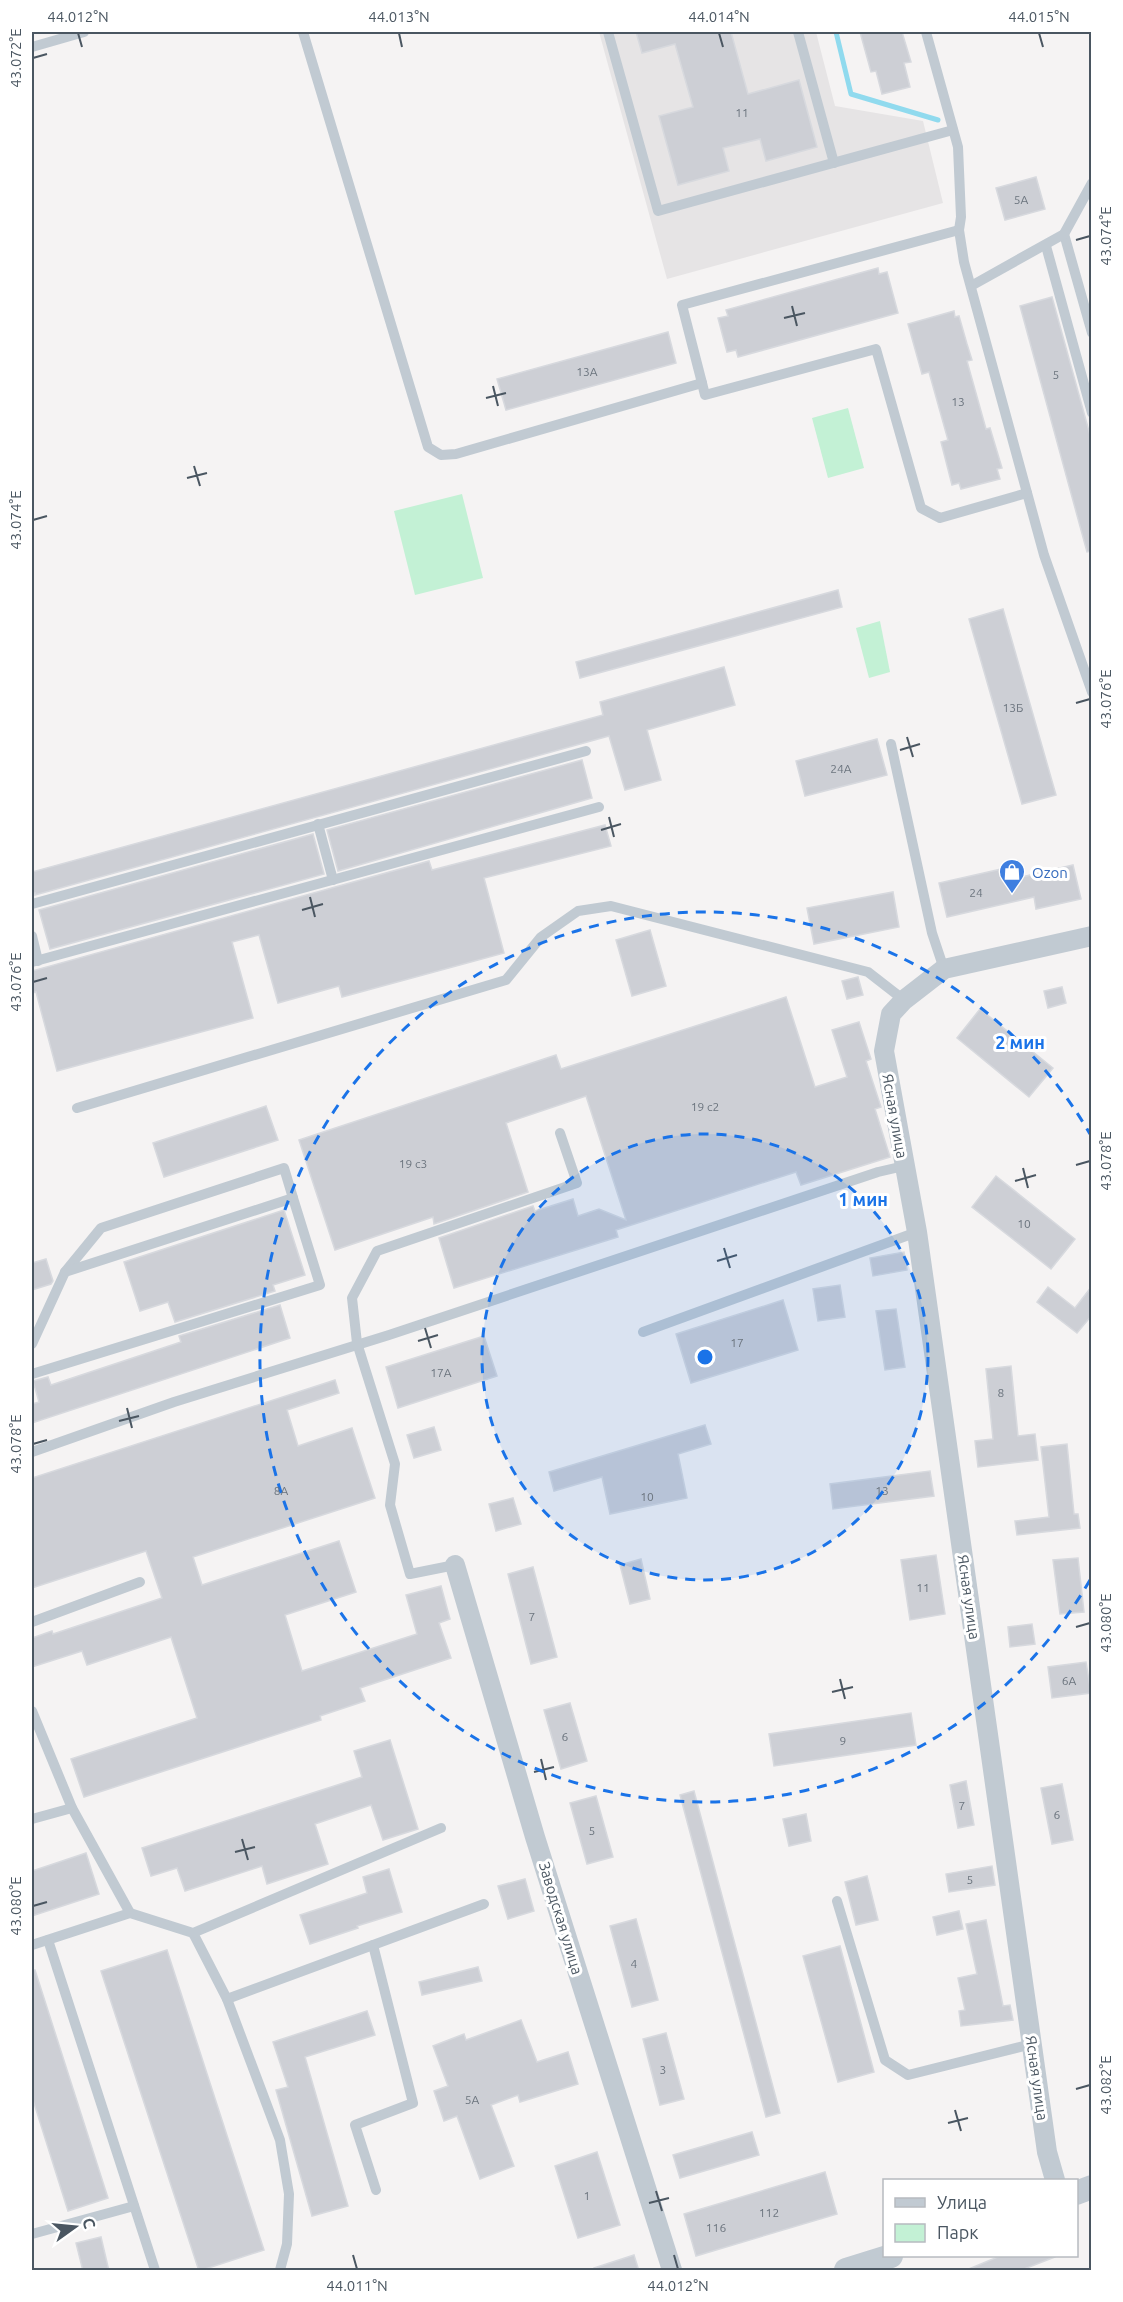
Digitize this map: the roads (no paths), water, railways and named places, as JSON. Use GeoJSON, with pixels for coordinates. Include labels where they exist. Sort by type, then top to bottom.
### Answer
{"type":"FeatureCollection","features":[{"type":"Feature","properties":{"kind":"street"},"geometry":{"type":"LineString","coordinates":[[898,1007],[944,969],[1092,936]]}},
{"type":"Feature","properties":{"kind":"street","name":"Ясная улица"},"geometry":{"type":"LineString","coordinates":[[898,1007],[884,1051],[917,1232],[1047,2152],[1054,2179]]}},
{"type":"Feature","properties":{"kind":"street","name":"Заводская улица"},"geometry":{"type":"LineString","coordinates":[[455,1564],[535,1837],[672,2271]]}},
{"type":"Feature","properties":{"kind":"street"},"geometry":{"type":"LineString","coordinates":[[1078,2193],[1092,2187]]}},
{"type":"Feature","properties":{"kind":"street"},"geometry":{"type":"LineString","coordinates":[[846,2271],[888,2257]]}},
{"type":"Feature","properties":{"kind":"lane"},"geometry":{"type":"LineString","coordinates":[[32,47],[84,32]]}},
{"type":"Feature","properties":{"kind":"lane"},"geometry":{"type":"LineString","coordinates":[[303,32],[428,447],[441,455],[456,454],[702,383]]}},
{"type":"Feature","properties":{"kind":"lane"},"geometry":{"type":"LineString","coordinates":[[608,32],[658,211],[953,130]]}},
{"type":"Feature","properties":{"kind":"lane"},"geometry":{"type":"LineString","coordinates":[[798,32],[834,163]]}},
{"type":"Feature","properties":{"kind":"lane"},"geometry":{"type":"LineString","coordinates":[[926,32],[958,147],[962,217],[959,230],[964,262],[1044,555],[1088,668],[1092,692]]}},
{"type":"Feature","properties":{"kind":"lane"},"geometry":{"type":"LineString","coordinates":[[971,286],[1064,234],[1091,185]]}},
{"type":"Feature","properties":{"kind":"lane"},"geometry":{"type":"LineString","coordinates":[[959,230],[682,305],[705,395],[876,349],[921,508],[940,518],[1027,493]]}},
{"type":"Feature","properties":{"kind":"lane"},"geometry":{"type":"LineString","coordinates":[[1064,234],[1092,333]]}},
{"type":"Feature","properties":{"kind":"lane"},"geometry":{"type":"LineString","coordinates":[[1046,246],[1092,413]]}},
{"type":"Feature","properties":{"kind":"lane"},"geometry":{"type":"LineString","coordinates":[[891,744],[932,933],[944,969]]}},
{"type":"Feature","properties":{"kind":"lane"},"geometry":{"type":"LineString","coordinates":[[32,904],[586,751]]}},
{"type":"Feature","properties":{"kind":"lane"},"geometry":{"type":"LineString","coordinates":[[32,936],[35,961],[598,807]]}},
{"type":"Feature","properties":{"kind":"lane"},"geometry":{"type":"LineString","coordinates":[[318,824],[333,880]]}},
{"type":"Feature","properties":{"kind":"lane"},"geometry":{"type":"LineString","coordinates":[[77,1108],[506,980],[541,937],[578,911],[611,906],[868,972],[898,1007]]}},
{"type":"Feature","properties":{"kind":"lane"},"geometry":{"type":"LineString","coordinates":[[455,1564],[410,1574],[390,1505],[395,1464],[357,1343],[352,1298],[377,1251],[577,1183],[560,1133]]}},
{"type":"Feature","properties":{"kind":"lane"},"geometry":{"type":"LineString","coordinates":[[32,1452],[174,1402],[401,1331],[878,1172],[904,1166]]}},
{"type":"Feature","properties":{"kind":"lane"},"geometry":{"type":"LineString","coordinates":[[32,1344],[65,1272],[101,1228],[284,1168],[320,1286],[32,1374]]}},
{"type":"Feature","properties":{"kind":"lane"},"geometry":{"type":"LineString","coordinates":[[65,1272],[293,1198]]}},
{"type":"Feature","properties":{"kind":"lane"},"geometry":{"type":"LineString","coordinates":[[643,1332],[917,1232]]}},
{"type":"Feature","properties":{"kind":"lane"},"geometry":{"type":"LineString","coordinates":[[32,1622],[141,1582]]}},
{"type":"Feature","properties":{"kind":"lane"},"geometry":{"type":"LineString","coordinates":[[32,1711],[34,1725],[72,1808],[130,1914]]}},
{"type":"Feature","properties":{"kind":"lane"},"geometry":{"type":"LineString","coordinates":[[32,1819],[72,1808]]}},
{"type":"Feature","properties":{"kind":"lane"},"geometry":{"type":"LineString","coordinates":[[32,1945],[130,1914],[193,1933],[441,1828]]}},
{"type":"Feature","properties":{"kind":"lane"},"geometry":{"type":"LineString","coordinates":[[837,1900],[885,2060],[908,2075],[1032,2044]]}},
{"type":"Feature","properties":{"kind":"lane"},"geometry":{"type":"LineString","coordinates":[[227,1999],[484,1904]]}},
{"type":"Feature","properties":{"kind":"lane"},"geometry":{"type":"LineString","coordinates":[[193,1933],[227,1999],[280,2140],[289,2194],[288,2244],[280,2271]]}},
{"type":"Feature","properties":{"kind":"lane"},"geometry":{"type":"LineString","coordinates":[[48,1940],[155,2271]]}},
{"type":"Feature","properties":{"kind":"lane"},"geometry":{"type":"LineString","coordinates":[[373,1945],[413,2103],[355,2125],[376,2190]]}},
{"type":"Feature","properties":{"kind":"lane"},"geometry":{"type":"LineString","coordinates":[[32,2234],[134,2206]]}},
{"type":"Feature","properties":{"kind":"waterway"},"geometry":{"type":"LineString","coordinates":[[836,32],[851,94],[938,120]]}},
{"type":"Feature","properties":{"kind":"place","name":"Ozon"},"geometry":{"type":"Point","coordinates":[1012,895]}}]}
